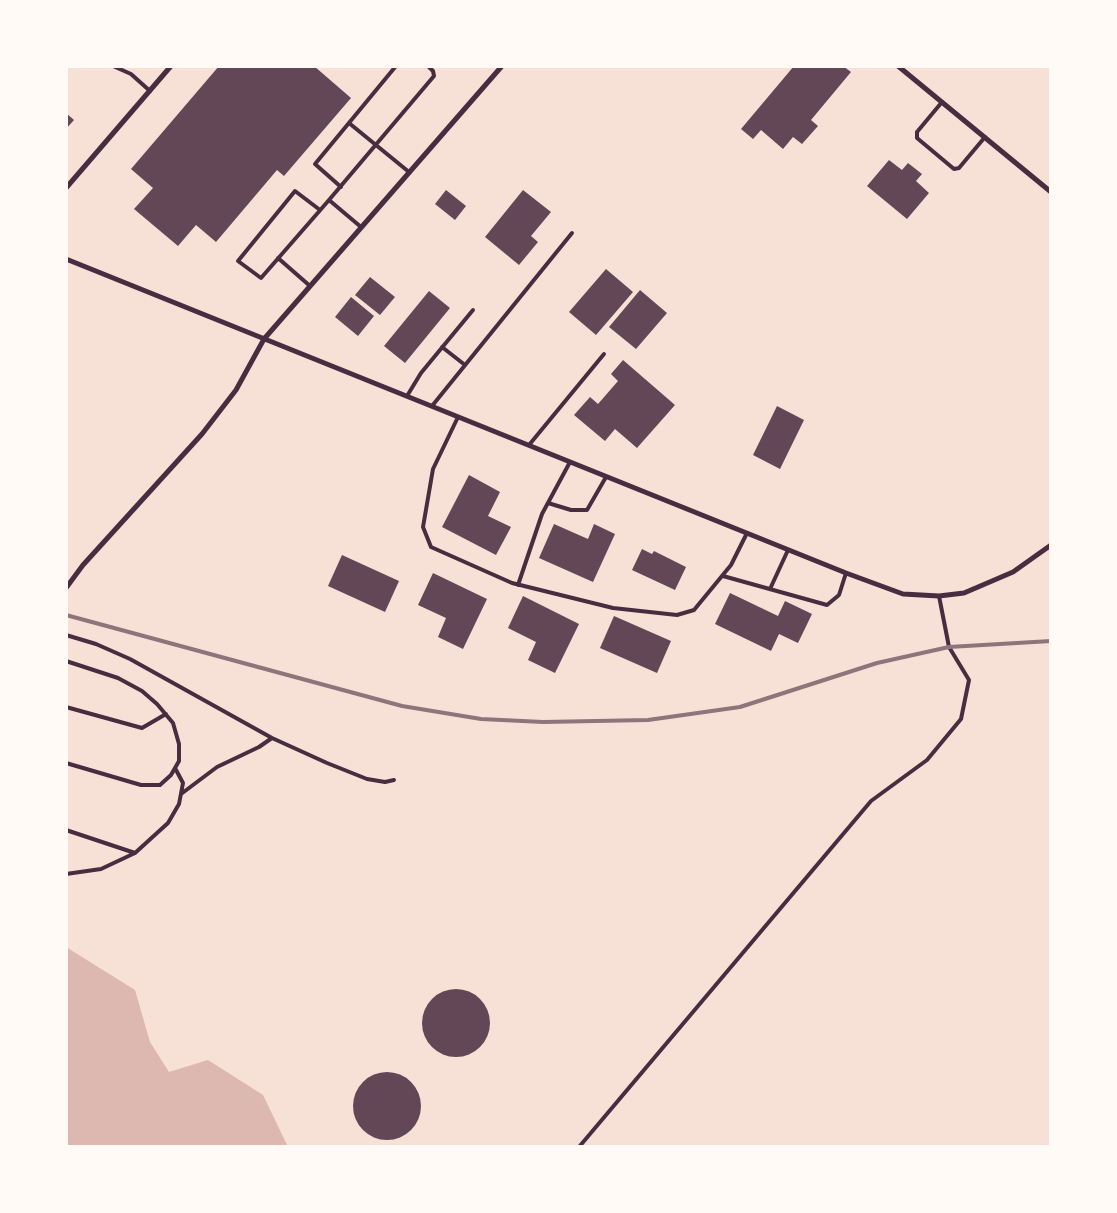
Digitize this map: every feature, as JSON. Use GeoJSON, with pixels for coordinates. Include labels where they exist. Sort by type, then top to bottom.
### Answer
{"type":"FeatureCollection","features":[{"type":"Feature","properties":{"kind":"street"},"geometry":{"type":"LineString","coordinates":[[66,588],[83,565],[202,434],[236,390],[264,339],[502,66]]}},
{"type":"Feature","properties":{"kind":"street"},"geometry":{"type":"LineString","coordinates":[[898,66],[1051,192]]}},
{"type":"Feature","properties":{"kind":"street"},"geometry":{"type":"LineString","coordinates":[[66,188],[150,91],[168,67]]}},
{"type":"Feature","properties":{"kind":"street"},"geometry":{"type":"LineString","coordinates":[[66,259],[788,550],[903,594],[939,596],[964,593],[990,584],[1013,572],[1051,545]]}},
{"type":"Feature","properties":{"kind":"lane"},"geometry":{"type":"LineString","coordinates":[[113,66],[130,74],[150,91]]}},
{"type":"Feature","properties":{"kind":"lane"},"geometry":{"type":"LineString","coordinates":[[341,187],[315,164],[396,66]]}},
{"type":"Feature","properties":{"kind":"lane"},"geometry":{"type":"LineString","coordinates":[[320,210],[295,191],[238,261],[261,278],[341,187],[434,76],[433,71],[428,66]]}},
{"type":"Feature","properties":{"kind":"lane"},"geometry":{"type":"LineString","coordinates":[[942,102],[917,132],[917,138],[954,170],[959,168],[985,137]]}},
{"type":"Feature","properties":{"kind":"lane"},"geometry":{"type":"LineString","coordinates":[[348,123],[409,172]]}},
{"type":"Feature","properties":{"kind":"lane"},"geometry":{"type":"LineString","coordinates":[[329,200],[361,227]]}},
{"type":"Feature","properties":{"kind":"lane"},"geometry":{"type":"LineString","coordinates":[[432,406],[572,233]]}},
{"type":"Feature","properties":{"kind":"lane"},"geometry":{"type":"LineString","coordinates":[[278,258],[310,286]]}},
{"type":"Feature","properties":{"kind":"lane"},"geometry":{"type":"LineString","coordinates":[[406,396],[421,373],[473,310]]}},
{"type":"Feature","properties":{"kind":"lane"},"geometry":{"type":"LineString","coordinates":[[442,347],[465,365]]}},
{"type":"Feature","properties":{"kind":"lane"},"geometry":{"type":"LineString","coordinates":[[529,445],[604,354]]}},
{"type":"Feature","properties":{"kind":"lane"},"geometry":{"type":"LineString","coordinates":[[458,417],[433,470],[422,527],[431,547],[518,585],[613,608],[677,615],[694,610],[731,565],[747,533]]}},
{"type":"Feature","properties":{"kind":"lane"},"geometry":{"type":"LineString","coordinates":[[518,585],[548,503],[570,462]]}},
{"type":"Feature","properties":{"kind":"lane"},"geometry":{"type":"LineString","coordinates":[[548,503],[571,510],[587,510],[606,477]]}},
{"type":"Feature","properties":{"kind":"lane"},"geometry":{"type":"LineString","coordinates":[[770,589],[788,550]]}},
{"type":"Feature","properties":{"kind":"lane"},"geometry":{"type":"LineString","coordinates":[[723,576],[827,605],[839,595],[846,573]]}},
{"type":"Feature","properties":{"kind":"lane"},"geometry":{"type":"LineString","coordinates":[[579,1147],[871,801],[927,760],[961,719],[969,680],[949,647],[939,596]]}},
{"type":"Feature","properties":{"kind":"lane"},"geometry":{"type":"LineString","coordinates":[[66,635],[96,644],[130,659],[272,738],[367,779],[385,782],[394,780]]}},
{"type":"Feature","properties":{"kind":"lane"},"geometry":{"type":"LineString","coordinates":[[66,661],[118,678],[142,691],[173,723],[179,744],[179,761],[160,785],[141,785],[66,763]]}},
{"type":"Feature","properties":{"kind":"lane"},"geometry":{"type":"LineString","coordinates":[[66,707],[142,728],[166,714]]}},
{"type":"Feature","properties":{"kind":"lane"},"geometry":{"type":"LineString","coordinates":[[181,794],[217,767],[259,747],[272,738]]}},
{"type":"Feature","properties":{"kind":"lane"},"geometry":{"type":"LineString","coordinates":[[66,874],[101,869],[136,853],[168,823],[179,804],[183,783],[175,768]]}},
{"type":"Feature","properties":{"kind":"lane"},"geometry":{"type":"LineString","coordinates":[[66,830],[136,853]]}},
{"type":"Feature","properties":{"kind":"shaded area"},"geometry":{"type":"Polygon","coordinates":[[[66,947],[135,990],[150,1042],[169,1072],[208,1060],[263,1095],[288,1147],[66,1147],[66,947]]]}},
{"type":"Feature","properties":{"kind":"building"},"geometry":{"type":"Polygon","coordinates":[[[219,66],[314,66],[351,98],[284,176],[277,170],[216,242],[196,225],[178,246],[134,209],[153,188],[131,169],[219,66]]]}},
{"type":"Feature","properties":{"kind":"building"},"geometry":{"type":"Polygon","coordinates":[[[794,66],[843,66],[851,72],[811,120],[818,126],[802,144],[793,137],[783,149],[761,130],[753,139],[741,129],[794,66]]]}},
{"type":"Feature","properties":{"kind":"building"},"geometry":{"type":"Polygon","coordinates":[[[66,113],[74,120],[66,129],[66,113]]]}},
{"type":"Feature","properties":{"kind":"building"},"geometry":{"type":"Polygon","coordinates":[[[889,160],[902,170],[908,163],[922,174],[916,181],[929,193],[907,219],[867,186],[889,160]]]}},
{"type":"Feature","properties":{"kind":"building"},"geometry":{"type":"Polygon","coordinates":[[[446,190],[466,206],[455,220],[435,204],[446,190]]]}},
{"type":"Feature","properties":{"kind":"building"},"geometry":{"type":"Polygon","coordinates":[[[523,190],[551,212],[531,236],[538,242],[519,265],[485,237],[523,190]]]}},
{"type":"Feature","properties":{"kind":"building"},"geometry":{"type":"Polygon","coordinates":[[[606,269],[633,292],[596,335],[569,312],[606,269]]]}},
{"type":"Feature","properties":{"kind":"building"},"geometry":{"type":"Polygon","coordinates":[[[370,277],[395,297],[380,315],[355,295],[370,277]]]}},
{"type":"Feature","properties":{"kind":"building"},"geometry":{"type":"Polygon","coordinates":[[[640,290],[667,313],[636,349],[609,327],[640,290]]]}},
{"type":"Feature","properties":{"kind":"building"},"geometry":{"type":"Polygon","coordinates":[[[429,291],[450,308],[405,363],[384,346],[429,291]]]}},
{"type":"Feature","properties":{"kind":"building"},"geometry":{"type":"Polygon","coordinates":[[[351,297],[374,316],[358,336],[335,317],[351,297]]]}},
{"type":"Feature","properties":{"kind":"building"},"geometry":{"type":"Polygon","coordinates":[[[623,360],[675,405],[637,448],[615,429],[605,441],[574,415],[590,397],[598,404],[618,381],[611,374],[623,360]]]}},
{"type":"Feature","properties":{"kind":"building"},"geometry":{"type":"Polygon","coordinates":[[[777,406],[804,420],[780,469],[753,455],[777,406]]]}},
{"type":"Feature","properties":{"kind":"building"},"geometry":{"type":"Polygon","coordinates":[[[469,475],[500,492],[488,516],[511,527],[496,555],[442,527],[469,475]]]}},
{"type":"Feature","properties":{"kind":"building"},"geometry":{"type":"Polygon","coordinates":[[[554,524],[588,539],[594,524],[615,534],[593,582],[539,558],[554,524]]]}},
{"type":"Feature","properties":{"kind":"building"},"geometry":{"type":"Polygon","coordinates":[[[642,549],[652,554],[654,551],[686,567],[675,590],[632,570],[642,549]]]}},
{"type":"Feature","properties":{"kind":"building"},"geometry":{"type":"Polygon","coordinates":[[[342,555],[399,581],[385,612],[328,586],[342,555]]]}},
{"type":"Feature","properties":{"kind":"building"},"geometry":{"type":"Polygon","coordinates":[[[433,573],[487,599],[463,649],[438,637],[446,618],[418,605],[433,573]]]}},
{"type":"Feature","properties":{"kind":"building"},"geometry":{"type":"Polygon","coordinates":[[[730,593],[778,616],[785,601],[812,614],[798,643],[779,634],[771,651],[715,624],[730,593]]]}},
{"type":"Feature","properties":{"kind":"building"},"geometry":{"type":"Polygon","coordinates":[[[523,596],[579,624],[555,673],[528,660],[536,642],[508,628],[523,596]]]}},
{"type":"Feature","properties":{"kind":"building"},"geometry":{"type":"Polygon","coordinates":[[[614,616],[671,641],[657,673],[600,648],[614,616]]]}},
{"type":"Feature","properties":{"kind":"building"},"geometry":{"type":"Polygon","coordinates":[[[456,989],[469,992],[480,999],[487,1010],[490,1023],[487,1036],[480,1047],[469,1054],[456,1057],[443,1054],[432,1047],[425,1036],[422,1023],[425,1010],[432,999],[443,992],[456,989]]]}},
{"type":"Feature","properties":{"kind":"building"},"geometry":{"type":"Polygon","coordinates":[[[387,1072],[400,1075],[411,1082],[418,1093],[421,1106],[418,1119],[411,1130],[400,1137],[387,1140],[374,1137],[363,1130],[356,1119],[353,1106],[356,1093],[363,1082],[374,1075],[387,1072]]]}},
{"type":"Feature","properties":{"kind":"railway"},"geometry":{"type":"LineString","coordinates":[[66,615],[402,706],[481,719],[543,722],[648,720],[740,707],[877,663],[949,647],[1051,641]]}}]}
